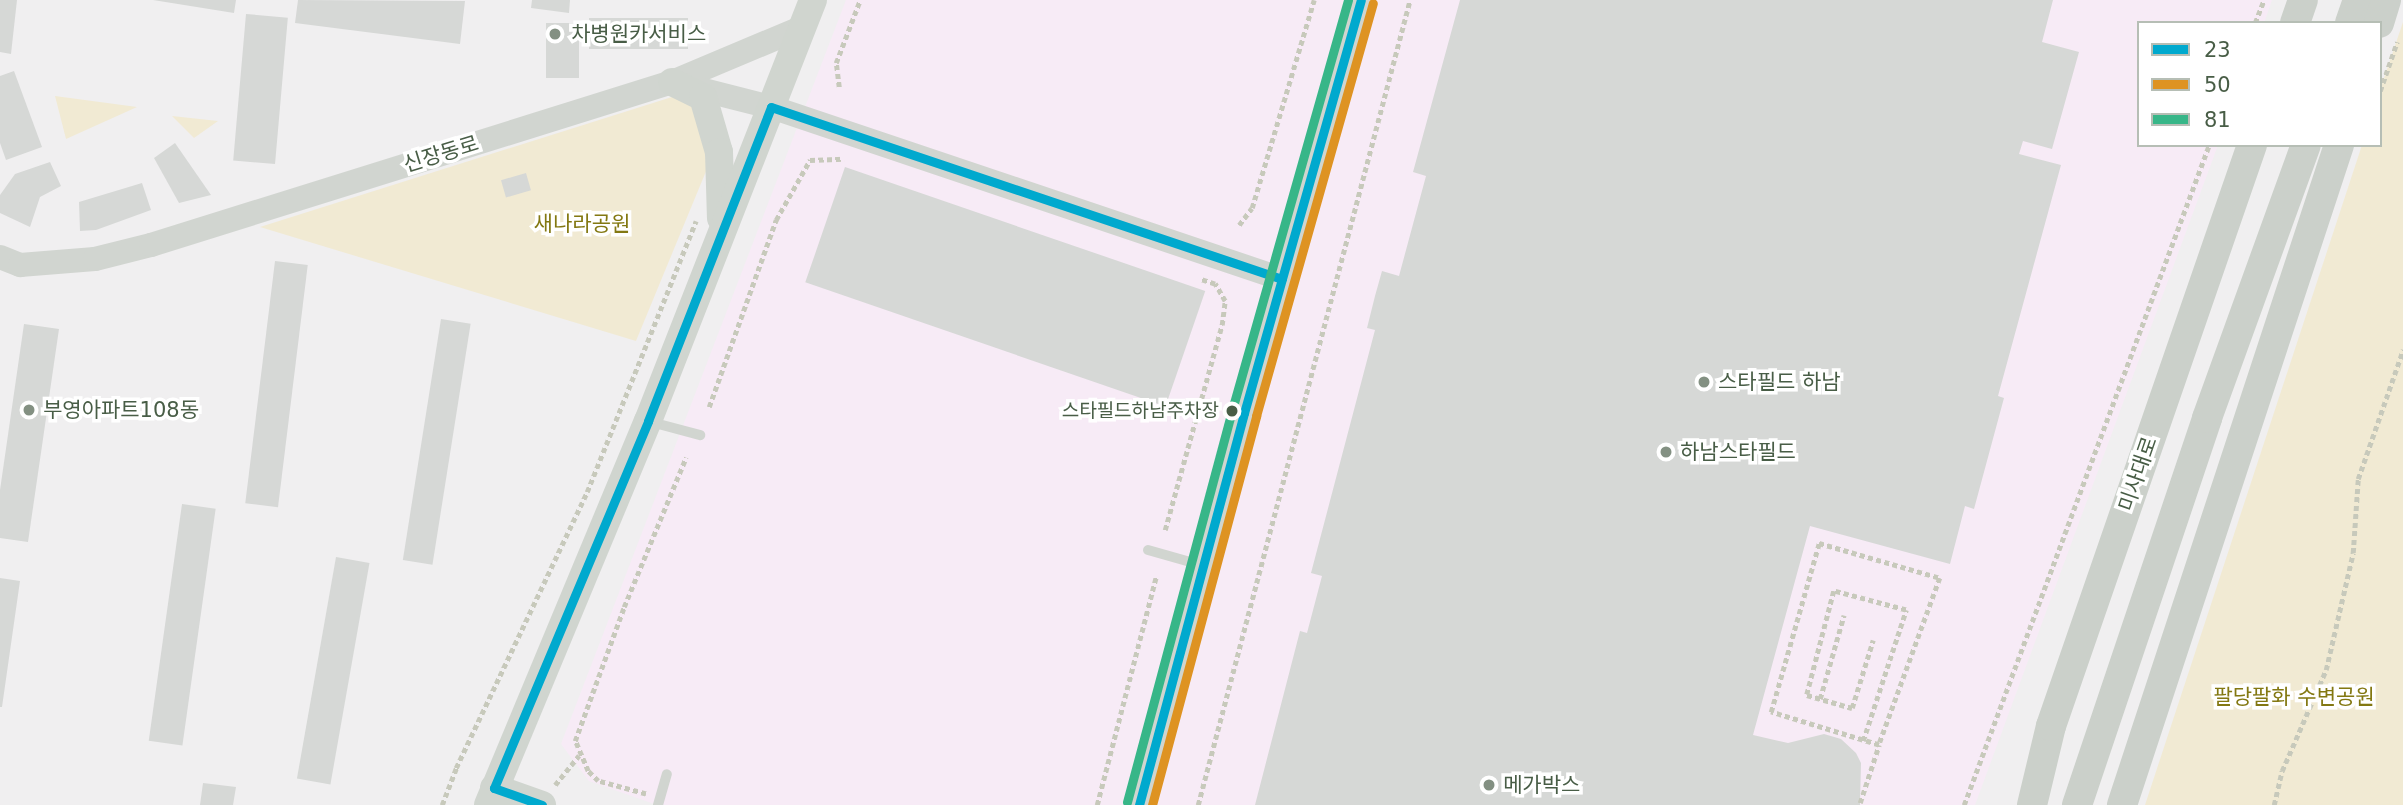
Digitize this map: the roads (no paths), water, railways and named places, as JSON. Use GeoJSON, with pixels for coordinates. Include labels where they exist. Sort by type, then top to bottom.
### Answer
{"type":"FeatureCollection","features":[{"type":"Feature","properties":{"kind":"main road"},"geometry":{"type":"LineString","coordinates":[[541,805],[485,799],[648,421],[813,0]]}},
{"type":"Feature","properties":{"kind":"main road"},"geometry":{"type":"LineString","coordinates":[[1139,805],[1202,566],[1361,0]]}},
{"type":"Feature","properties":{"kind":"main road"},"geometry":{"type":"LineString","coordinates":[[2296,21],[2303,0]]}},
{"type":"Feature","properties":{"kind":"main road"},"geometry":{"type":"LineString","coordinates":[[2351,21],[2358,0]]}},
{"type":"Feature","properties":{"kind":"main road"},"geometry":{"type":"LineString","coordinates":[[2386,0],[2389,29]]}},
{"type":"Feature","properties":{"kind":"main road"},"geometry":{"type":"LineString","coordinates":[[672,82],[703,97],[719,152],[721,235]]}},
{"type":"Feature","properties":{"kind":"main road","name":"미사대로"},"geometry":{"type":"LineString","coordinates":[[2032,805],[2051,726],[2251,147]]}},
{"type":"Feature","properties":{"kind":"main road"},"geometry":{"type":"LineString","coordinates":[[2077,805],[2207,418],[2305,147]]}},
{"type":"Feature","properties":{"kind":"main road"},"geometry":{"type":"LineString","coordinates":[[2122,805],[2338,147]]}},
{"type":"Feature","properties":{"kind":"main road"},"geometry":{"type":"LineString","coordinates":[[2010,805],[2051,726]]}},
{"type":"Feature","properties":{"kind":"street","name":"신장동로"},"geometry":{"type":"LineString","coordinates":[[0,257],[20,265],[83,260],[151,245],[672,82],[803,27]]}},
{"type":"Feature","properties":{"kind":"street"},"geometry":{"type":"LineString","coordinates":[[672,82],[771,107],[1282,279]]}},
{"type":"Feature","properties":{"kind":"lane"},"geometry":{"type":"LineString","coordinates":[[648,421],[700,435]]}},
{"type":"Feature","properties":{"kind":"lane"},"geometry":{"type":"LineString","coordinates":[[1148,550],[1202,566]]}},
{"type":"Feature","properties":{"kind":"lane"},"geometry":{"type":"LineString","coordinates":[[658,805],[667,774]]}},
{"type":"Feature","properties":{"kind":"place","name":"차병원카서비스"},"geometry":{"type":"Point","coordinates":[555,34]}},
{"type":"Feature","properties":{"kind":"place","name":"스타필드 하남"},"geometry":{"type":"Point","coordinates":[1704,382]}},
{"type":"Feature","properties":{"kind":"place","name":"부영아파트108동"},"geometry":{"type":"Point","coordinates":[29,410]}},
{"type":"Feature","properties":{"kind":"place","name":"스타필드하남주차장"},"geometry":{"type":"Point","coordinates":[1232,411]}},
{"type":"Feature","properties":{"kind":"place","name":"하남스타필드"},"geometry":{"type":"Point","coordinates":[1666,452]}},
{"type":"Feature","properties":{"kind":"place","name":"메가박스"},"geometry":{"type":"Point","coordinates":[1489,785]}},
{"type":"Feature","properties":{"kind":"park label","name":"새나라공원"},"geometry":{"type":"Point","coordinates":[582,224]}},
{"type":"Feature","properties":{"kind":"park label","name":"팔당팔화 수변공원"},"geometry":{"type":"Point","coordinates":[2294,697]}}]}
